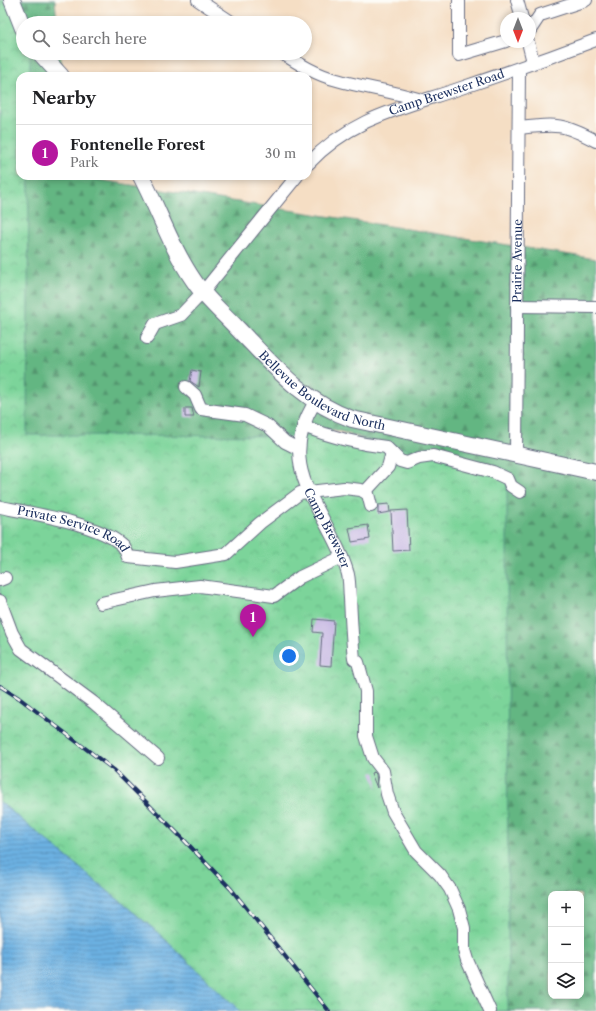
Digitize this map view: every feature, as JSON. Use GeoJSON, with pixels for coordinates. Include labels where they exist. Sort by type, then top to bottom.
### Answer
{"type":"FeatureCollection","features":[{"type":"Feature","properties":{"kind":"main road"},"geometry":{"type":"LineString","coordinates":[[12,0],[18,16]]}},
{"type":"Feature","properties":{"kind":"main road"},"geometry":{"type":"LineString","coordinates":[[46,60],[57,72]]}},
{"type":"Feature","properties":{"kind":"main road","name":"Bellevue Boulevard North"},"geometry":{"type":"LineString","coordinates":[[143,180],[181,260],[203,292],[282,375],[315,402],[326,409],[352,419],[596,472]]}},
{"type":"Feature","properties":{"kind":"street"},"geometry":{"type":"LineString","coordinates":[[198,0],[222,16]]}},
{"type":"Feature","properties":{"kind":"street"},"geometry":{"type":"LineString","coordinates":[[459,0],[459,55],[500,43]]}},
{"type":"Feature","properties":{"kind":"street"},"geometry":{"type":"LineString","coordinates":[[517,0],[520,12]]}},
{"type":"Feature","properties":{"kind":"street"},"geometry":{"type":"LineString","coordinates":[[536,21],[540,15],[586,0]]}},
{"type":"Feature","properties":{"kind":"street","name":"Camp Brewster Road"},"geometry":{"type":"LineString","coordinates":[[312,160],[335,140],[352,128],[370,119],[421,100],[436,97],[519,69],[533,62],[596,40]]}},
{"type":"Feature","properties":{"kind":"street"},"geometry":{"type":"LineString","coordinates":[[530,48],[533,62]]}},
{"type":"Feature","properties":{"kind":"street"},"geometry":{"type":"LineString","coordinates":[[295,60],[318,73],[336,80],[401,94],[421,100]]}},
{"type":"Feature","properties":{"kind":"street","name":"Prairie Avenue"},"geometry":{"type":"LineString","coordinates":[[516,454],[519,69]]}},
{"type":"Feature","properties":{"kind":"street"},"geometry":{"type":"LineString","coordinates":[[519,128],[552,124],[570,128],[596,141]]}},
{"type":"Feature","properties":{"kind":"street"},"geometry":{"type":"LineString","coordinates":[[147,338],[155,324],[181,315],[203,292],[294,180]]}},
{"type":"Feature","properties":{"kind":"street"},"geometry":{"type":"LineString","coordinates":[[517,306],[596,307]]}},
{"type":"Feature","properties":{"kind":"street"},"geometry":{"type":"LineString","coordinates":[[186,387],[195,395],[201,409],[245,415],[268,426],[285,442],[299,449]]}},
{"type":"Feature","properties":{"kind":"street","name":"Camp Brewster"},"geometry":{"type":"LineString","coordinates":[[315,402],[304,419],[299,449],[300,467],[309,493],[342,557],[348,573],[354,659],[358,662],[366,691],[366,736],[373,758],[383,771],[387,794],[393,812],[416,851],[440,875],[450,889],[459,910],[464,928],[464,950],[467,960],[490,1011]]}},
{"type":"Feature","properties":{"kind":"street"},"geometry":{"type":"LineString","coordinates":[[303,426],[317,432],[369,445],[386,447],[400,461],[407,463],[420,458],[433,456],[493,472],[508,479],[511,486],[520,492]]}},
{"type":"Feature","properties":{"kind":"street"},"geometry":{"type":"LineString","coordinates":[[365,492],[388,467],[392,453]]}},
{"type":"Feature","properties":{"kind":"street"},"geometry":{"type":"LineString","coordinates":[[309,493],[344,488],[361,490],[368,494],[371,506]]}},
{"type":"Feature","properties":{"kind":"street","name":"Private Service Road"},"geometry":{"type":"LineString","coordinates":[[0,507],[80,525],[106,536],[123,547],[128,557],[175,562],[226,554],[300,492],[309,493]]}},
{"type":"Feature","properties":{"kind":"street"},"geometry":{"type":"LineString","coordinates":[[101,603],[155,591],[200,586],[274,596],[300,577],[342,557]]}},
{"type":"Feature","properties":{"kind":"street"},"geometry":{"type":"LineString","coordinates":[[0,601],[2,614],[21,649],[94,703],[158,758]]}},
{"type":"Feature","properties":{"kind":"green space"},"geometry":{"type":"Polygon","coordinates":[[[0,0],[55,0],[56,16],[16,16],[16,60],[61,60],[62,72],[16,72],[16,180],[100,180],[596,259],[596,1011],[268,1011],[0,802],[0,0]],[[332,429],[330,480],[493,476],[332,429]]]}},
{"type":"Feature","properties":{"kind":"green space"},"geometry":{"type":"Polygon","coordinates":[[[0,0],[12,0],[18,16],[16,16],[16,60],[30,60],[30,72],[16,72],[16,180],[29,180],[27,435],[347,436],[507,471],[508,1011],[240,1011],[156,931],[0,802],[0,0]]]}},
{"type":"Feature","properties":{"kind":"water"},"geometry":{"type":"Polygon","coordinates":[[[0,802],[156,931],[240,1011],[0,1011],[0,802]]]}},
{"type":"Feature","properties":{"kind":"building"},"geometry":{"type":"Polygon","coordinates":[[[192,370],[201,372],[199,387],[190,381],[192,370]]]}},
{"type":"Feature","properties":{"kind":"building"},"geometry":{"type":"Polygon","coordinates":[[[185,408],[192,408],[194,417],[185,417],[185,408]]]}},
{"type":"Feature","properties":{"kind":"building"},"geometry":{"type":"Polygon","coordinates":[[[389,504],[390,512],[378,514],[378,505],[389,504]]]}},
{"type":"Feature","properties":{"kind":"building"},"geometry":{"type":"Polygon","coordinates":[[[407,510],[409,550],[393,551],[391,511],[407,510]]]}},
{"type":"Feature","properties":{"kind":"building"},"geometry":{"type":"Polygon","coordinates":[[[368,525],[370,539],[352,542],[349,528],[368,525]]]}},
{"type":"Feature","properties":{"kind":"building"},"geometry":{"type":"Polygon","coordinates":[[[314,619],[334,621],[331,666],[320,665],[322,633],[313,632],[314,619]]]}},
{"type":"Feature","properties":{"kind":"building"},"geometry":{"type":"Polygon","coordinates":[[[374,772],[376,774],[377,788],[371,773],[374,772]]]}},
{"type":"Feature","properties":{"kind":"railway"},"geometry":{"type":"LineString","coordinates":[[0,686],[19,698],[114,770],[231,889],[329,1011]]}},
{"type":"Feature","properties":{"kind":"place","name":"Fontenelle Forest"},"geometry":{"type":"Point","coordinates":[253,637]}}]}
